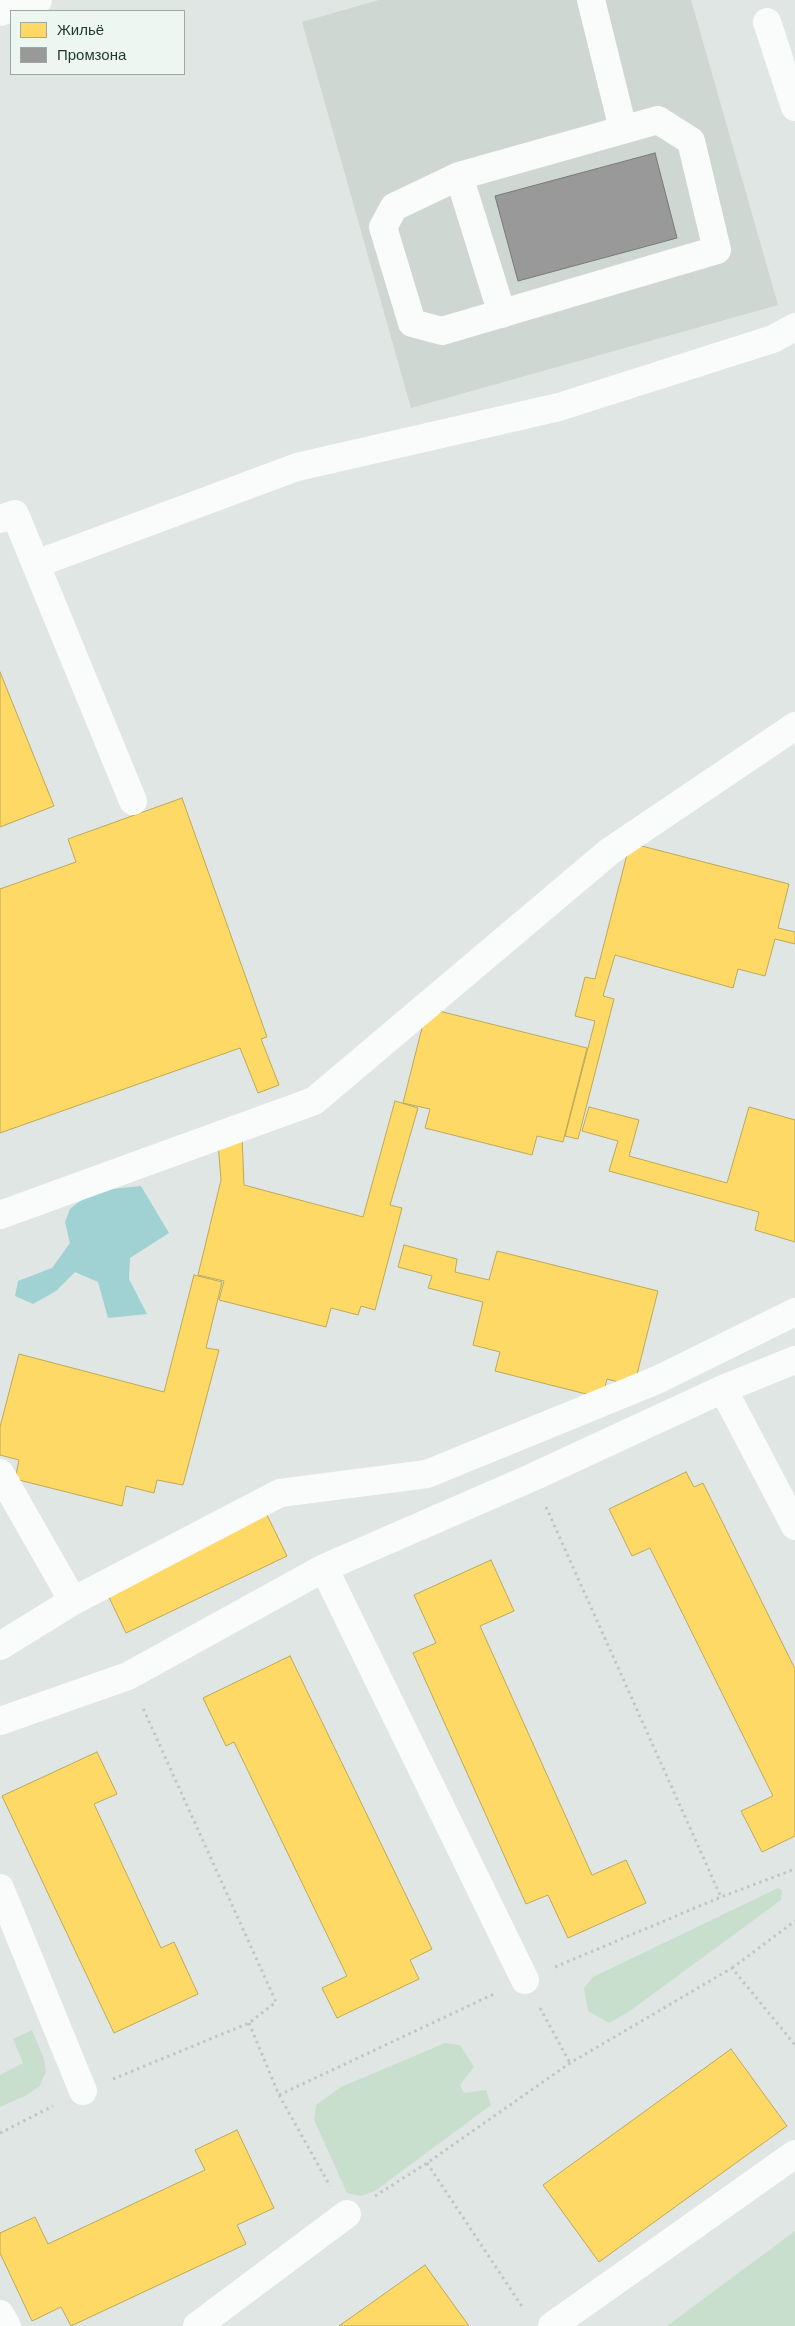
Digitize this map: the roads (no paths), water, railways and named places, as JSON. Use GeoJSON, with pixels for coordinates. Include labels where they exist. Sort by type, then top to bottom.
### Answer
{"type":"FeatureCollection","features":[{"type":"Feature","properties":{"kind":"street"},"geometry":{"type":"LineString","coordinates":[[0,12],[38,0]]}},
{"type":"Feature","properties":{"kind":"street"},"geometry":{"type":"LineString","coordinates":[[591,0],[623,130]]}},
{"type":"Feature","properties":{"kind":"street"},"geometry":{"type":"LineString","coordinates":[[767,22],[795,107]]}},
{"type":"Feature","properties":{"kind":"street"},"geometry":{"type":"LineString","coordinates":[[658,120],[691,141],[717,250],[442,331],[412,323],[383,227],[394,207],[459,176],[623,130],[658,120]]}},
{"type":"Feature","properties":{"kind":"street"},"geometry":{"type":"LineString","coordinates":[[459,176],[502,314]]}},
{"type":"Feature","properties":{"kind":"street"},"geometry":{"type":"LineString","coordinates":[[36,564],[297,467],[559,407],[773,340],[795,327]]}},
{"type":"Feature","properties":{"kind":"street"},"geometry":{"type":"LineString","coordinates":[[0,519],[15,514],[133,801]]}},
{"type":"Feature","properties":{"kind":"street"},"geometry":{"type":"LineString","coordinates":[[0,1215],[314,1101],[610,851],[795,726]]}},
{"type":"Feature","properties":{"kind":"street"},"geometry":{"type":"LineString","coordinates":[[0,1646],[73,1601],[280,1493],[427,1474],[657,1380],[795,1312]]}},
{"type":"Feature","properties":{"kind":"street"},"geometry":{"type":"LineString","coordinates":[[0,1721],[128,1676],[324,1568],[533,1477],[723,1389],[795,1360]]}},
{"type":"Feature","properties":{"kind":"street"},"geometry":{"type":"LineString","coordinates":[[723,1389],[795,1526]]}},
{"type":"Feature","properties":{"kind":"street"},"geometry":{"type":"LineString","coordinates":[[0,1473],[73,1601]]}},
{"type":"Feature","properties":{"kind":"street"},"geometry":{"type":"LineString","coordinates":[[324,1568],[525,1980]]}},
{"type":"Feature","properties":{"kind":"street"},"geometry":{"type":"LineString","coordinates":[[0,1888],[83,2091]]}},
{"type":"Feature","properties":{"kind":"street"},"geometry":{"type":"LineString","coordinates":[[552,2326],[795,2154]]}},
{"type":"Feature","properties":{"kind":"street"},"geometry":{"type":"LineString","coordinates":[[197,2326],[347,2214]]}},
{"type":"Feature","properties":{"kind":"street"},"geometry":{"type":"LineString","coordinates":[[0,2314],[7,2326]]}},
{"type":"Feature","properties":{"kind":"water"},"geometry":{"type":"Polygon","coordinates":[[[141,1186],[169,1233],[130,1258],[129,1279],[147,1314],[108,1318],[98,1282],[75,1272],[56,1291],[33,1304],[15,1296],[18,1281],[52,1268],[70,1243],[65,1222],[70,1209],[93,1191],[141,1186]]]}}]}
